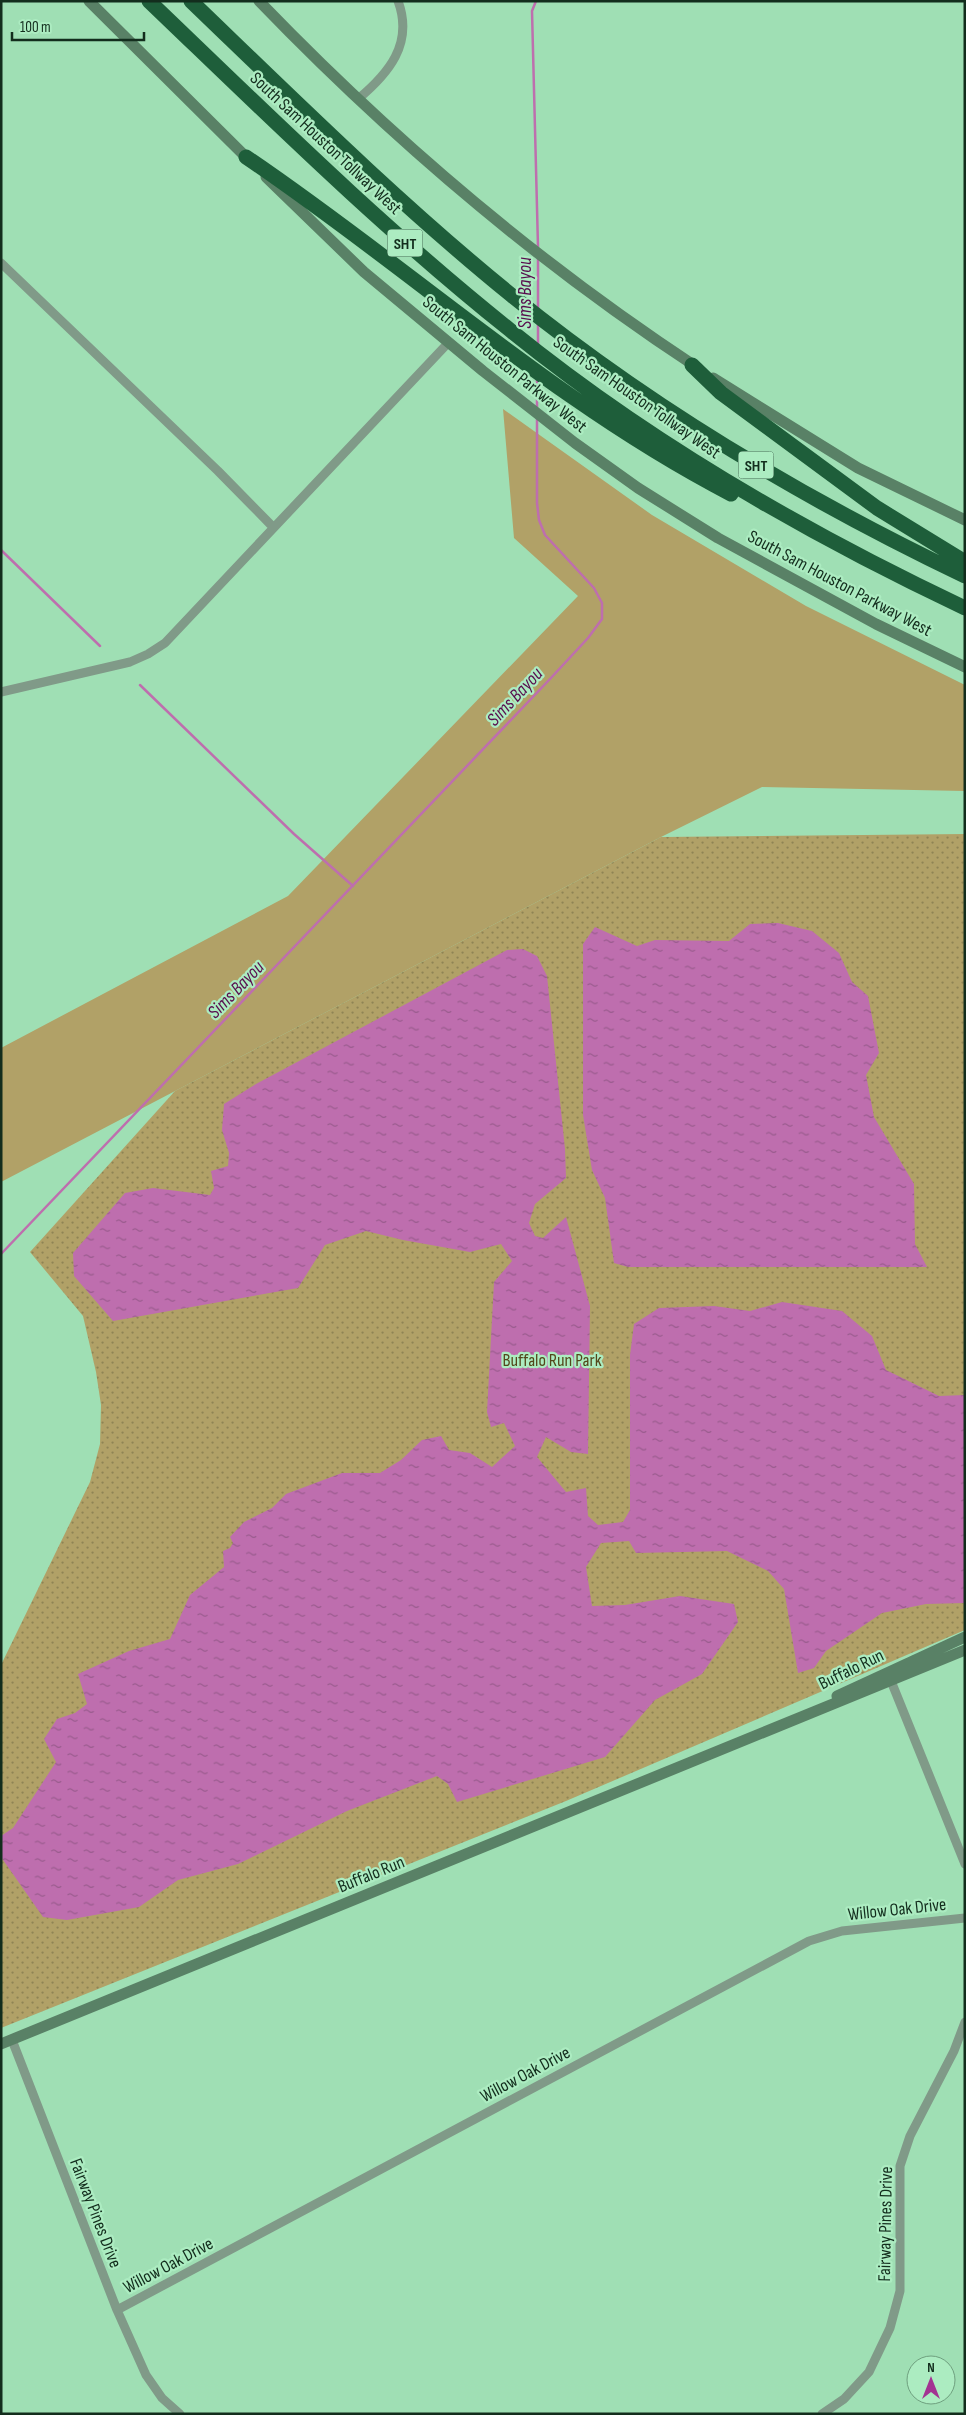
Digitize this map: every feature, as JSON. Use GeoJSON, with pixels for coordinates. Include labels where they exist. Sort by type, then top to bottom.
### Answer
{"type":"FeatureCollection","features":[{"type":"Feature","properties":{"kind":"highway","name":"South Sam Houston Tollway West"},"geometry":{"type":"LineString","coordinates":[[149,1],[403,241],[511,332],[642,427],[710,471],[878,566],[965,608]]}},
{"type":"Feature","properties":{"kind":"highway","name":"South Sam Houston Tollway West"},"geometry":{"type":"LineString","coordinates":[[191,1],[322,128],[426,224],[512,296],[559,332],[633,386],[775,477],[854,521],[965,576]]}},
{"type":"Feature","properties":{"kind":"highway"},"geometry":{"type":"LineString","coordinates":[[246,157],[308,200],[576,401],[660,455],[709,483],[878,566]]}},
{"type":"Feature","properties":{"kind":"highway"},"geometry":{"type":"LineString","coordinates":[[692,364],[721,393],[877,508],[965,562]]}},
{"type":"Feature","properties":{"kind":"main road","name":"South Sam Houston Parkway West"},"geometry":{"type":"LineString","coordinates":[[89,1],[364,272],[483,371],[575,443],[638,488],[718,538],[876,624],[965,667]]}},
{"type":"Feature","properties":{"kind":"main road"},"geometry":{"type":"LineString","coordinates":[[259,1],[358,99],[447,180],[576,284],[780,422],[858,468],[965,520]]}},
{"type":"Feature","properties":{"kind":"main road","name":"Buffalo Run"},"geometry":{"type":"LineString","coordinates":[[6,2042],[755,1737],[889,1676],[965,1637]]}},
{"type":"Feature","properties":{"kind":"main road","name":"Buffalo Run"},"geometry":{"type":"LineString","coordinates":[[889,1676],[965,1650]]}},
{"type":"Feature","properties":{"kind":"street"},"geometry":{"type":"LineString","coordinates":[[358,99],[380,80],[396,58],[402,30],[398,1]]}},
{"type":"Feature","properties":{"kind":"street"},"geometry":{"type":"LineString","coordinates":[[1,263],[274,527]]}},
{"type":"Feature","properties":{"kind":"street"},"geometry":{"type":"LineString","coordinates":[[1,692],[130,662],[148,654],[165,642],[449,342]]}},
{"type":"Feature","properties":{"kind":"street"},"geometry":{"type":"LineString","coordinates":[[889,1676],[965,1864]]}},
{"type":"Feature","properties":{"kind":"street","name":"Willow Oak Drive"},"geometry":{"type":"LineString","coordinates":[[117,2310],[809,1941],[842,1930],[965,1918]]}},
{"type":"Feature","properties":{"kind":"street","name":"Fairway Pines Drive"},"geometry":{"type":"LineString","coordinates":[[822,2414],[844,2399],[869,2372],[890,2328],[900,2290],[900,2166],[910,2136],[954,2051],[965,2022]]}},
{"type":"Feature","properties":{"kind":"street","name":"Fairway Pines Drive"},"geometry":{"type":"LineString","coordinates":[[6,2042],[117,2310],[146,2375],[162,2398],[180,2414]]}},
{"type":"Feature","properties":{"kind":"green space"},"geometry":{"type":"Polygon","coordinates":[[[503,409],[652,515],[806,606],[965,685],[965,791],[762,787],[661,837],[1,1182],[1,1048],[288,896],[578,596],[514,538],[503,409]]]}},
{"type":"Feature","properties":{"kind":"green space","name":"Buffalo Run Park"},"geometry":{"type":"Polygon","coordinates":[[[965,834],[965,1630],[566,1801],[1,2028],[1,1665],[90,1482],[100,1444],[101,1405],[96,1372],[83,1316],[30,1252],[175,1091],[661,837],[965,834]]]}},
{"type":"Feature","properties":{"kind":"water"},"geometry":{"type":"Polygon","coordinates":[[[778,923],[812,931],[839,953],[852,982],[868,996],[879,1053],[866,1075],[874,1117],[914,1184],[915,1244],[927,1267],[628,1267],[614,1263],[605,1198],[592,1170],[583,1115],[583,944],[595,927],[637,946],[655,940],[729,941],[750,924],[778,923]]]}},
{"type":"Feature","properties":{"kind":"water"},"geometry":{"type":"Polygon","coordinates":[[[523,949],[537,956],[547,976],[565,1149],[566,1178],[535,1204],[529,1223],[535,1236],[543,1238],[566,1217],[590,1306],[588,1454],[571,1452],[546,1437],[537,1457],[566,1492],[586,1488],[588,1516],[598,1525],[623,1522],[630,1510],[630,1355],[634,1324],[659,1308],[714,1306],[750,1311],[782,1302],[842,1311],[872,1336],[886,1370],[939,1396],[965,1395],[965,1603],[926,1604],[882,1613],[826,1651],[814,1668],[798,1673],[784,1589],[768,1571],[727,1551],[636,1553],[629,1541],[601,1543],[586,1567],[592,1606],[625,1605],[680,1596],[734,1604],[738,1622],[702,1674],[655,1700],[605,1757],[457,1802],[448,1784],[437,1776],[347,1811],[238,1864],[178,1880],[139,1907],[67,1920],[43,1917],[1,1857],[1,1836],[13,1828],[56,1762],[44,1739],[57,1719],[75,1713],[87,1704],[78,1674],[129,1651],[170,1639],[190,1595],[224,1567],[223,1551],[230,1548],[233,1543],[230,1537],[244,1522],[272,1508],[286,1494],[342,1473],[380,1473],[401,1460],[422,1440],[441,1436],[449,1450],[470,1453],[492,1467],[515,1446],[504,1423],[491,1427],[487,1412],[494,1282],[512,1261],[501,1244],[470,1252],[366,1231],[325,1245],[298,1288],[113,1321],[74,1276],[73,1253],[125,1193],[153,1188],[210,1195],[214,1188],[211,1171],[228,1166],[229,1153],[222,1130],[224,1104],[256,1084],[507,950],[523,949]]]}},
{"type":"Feature","properties":{"kind":"waterway","name":"Sims Bayou"},"geometry":{"type":"LineString","coordinates":[[536,1],[532,11],[538,247]]}},
{"type":"Feature","properties":{"kind":"waterway","name":"Sims Bayou"},"geometry":{"type":"LineString","coordinates":[[538,257],[538,309]]}},
{"type":"Feature","properties":{"kind":"waterway","name":"Sims Bayou"},"geometry":{"type":"LineString","coordinates":[[538,322],[538,344]]}},
{"type":"Feature","properties":{"kind":"waterway","name":"Sims Bayou"},"geometry":{"type":"LineString","coordinates":[[537,380],[537,409]]}},
{"type":"Feature","properties":{"kind":"waterway","name":"Sims Bayou"},"geometry":{"type":"LineString","coordinates":[[1,1254],[550,679],[588,638],[602,619],[602,603],[594,588],[545,535],[539,520],[537,503],[537,417]]}},
{"type":"Feature","properties":{"kind":"waterway"},"geometry":{"type":"LineString","coordinates":[[1,550],[100,646]]}},
{"type":"Feature","properties":{"kind":"waterway"},"geometry":{"type":"LineString","coordinates":[[140,685],[294,834],[353,886]]}}]}
